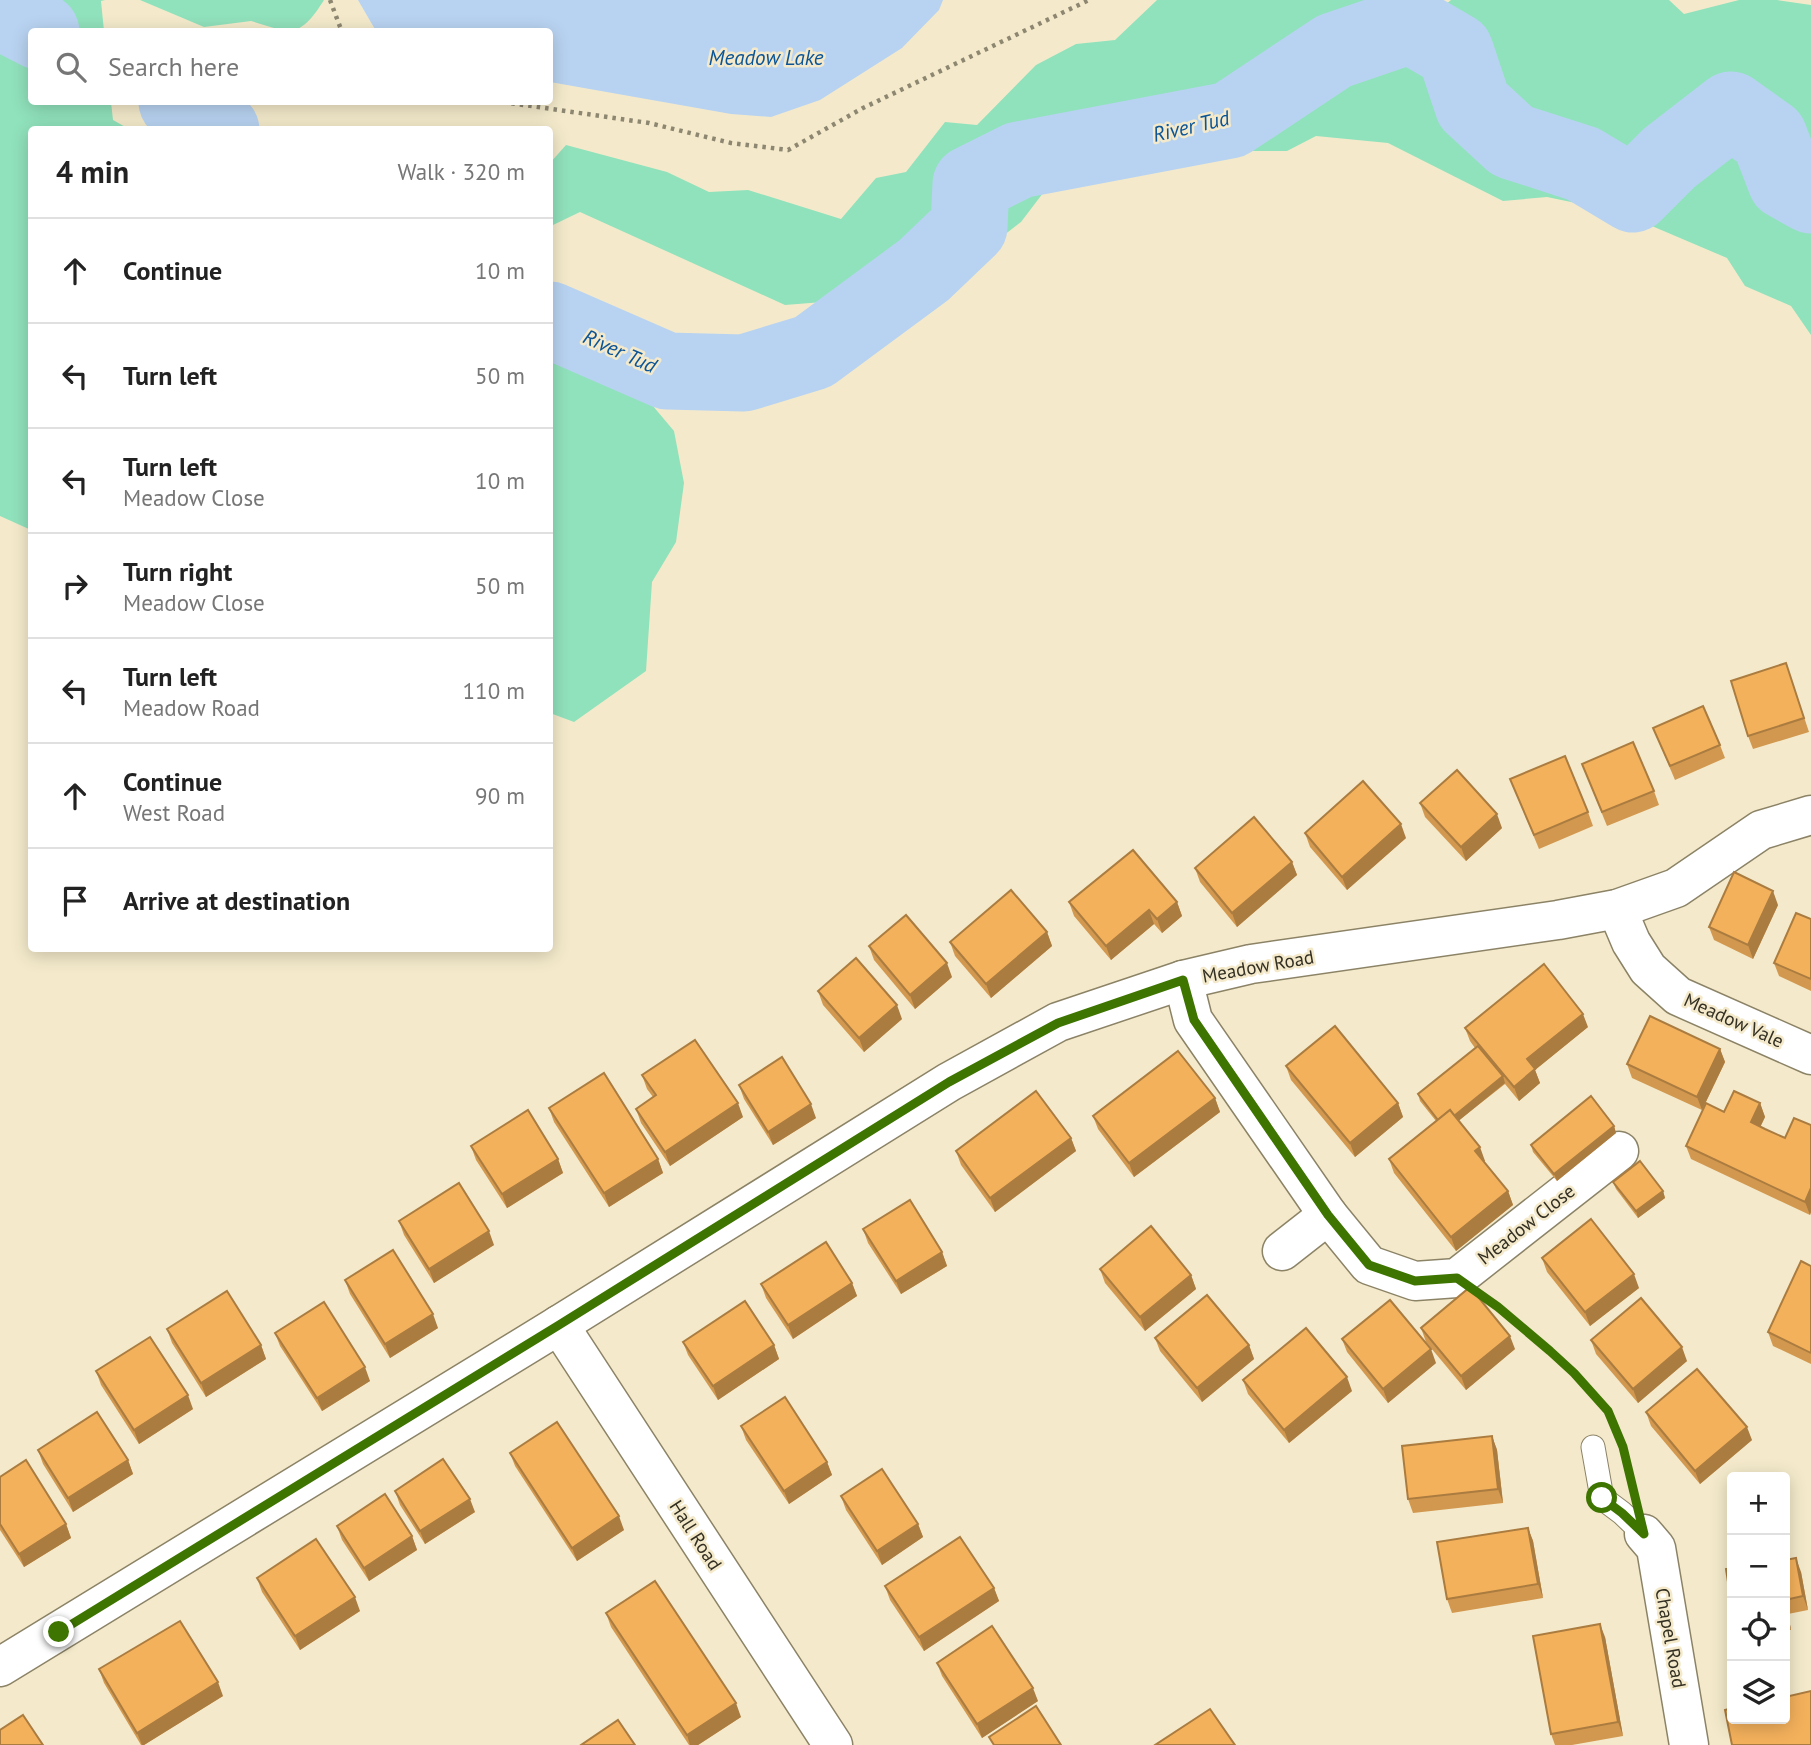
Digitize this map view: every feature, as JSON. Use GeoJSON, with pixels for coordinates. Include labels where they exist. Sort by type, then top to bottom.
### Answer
{"type":"FeatureCollection","features":[{"type":"Feature","properties":{"kind":"street","name":"Meadow Road"},"geometry":{"type":"LineString","coordinates":[[0,1667],[559,1325],[949,1082],[1058,1023],[1183,980],[1251,964],[1558,920],[1617,909],[1675,888],[1761,830],[1811,815]]}},
{"type":"Feature","properties":{"kind":"street","name":"Meadow Vale"},"geometry":{"type":"LineString","coordinates":[[1617,909],[1631,942],[1648,969],[1678,996],[1811,1055]]}},
{"type":"Feature","properties":{"kind":"street"},"geometry":{"type":"LineString","coordinates":[[1183,980],[1194,1020],[1328,1215],[1369,1265],[1415,1281],[1457,1278]]}},
{"type":"Feature","properties":{"kind":"street","name":"Meadow Close"},"geometry":{"type":"LineString","coordinates":[[1457,1278],[1619,1151]]}},
{"type":"Feature","properties":{"kind":"street"},"geometry":{"type":"LineString","coordinates":[[1282,1251],[1328,1215]]}},
{"type":"Feature","properties":{"kind":"street","name":"Hall Road"},"geometry":{"type":"LineString","coordinates":[[559,1325],[834,1745]]}},
{"type":"Feature","properties":{"kind":"street","name":"Chapel Road"},"geometry":{"type":"LineString","coordinates":[[1644,1534],[1656,1548],[1689,1745]]}},
{"type":"Feature","properties":{"kind":"lane"},"geometry":{"type":"LineString","coordinates":[[1593,1447],[1602,1498],[1644,1534]]}},
{"type":"Feature","properties":{"kind":"path"},"geometry":{"type":"LineString","coordinates":[[330,0],[340,28]]}},
{"type":"Feature","properties":{"kind":"path"},"geometry":{"type":"LineString","coordinates":[[524,105],[649,123],[731,143],[788,150],[863,108],[1089,0]]}},
{"type":"Feature","properties":{"kind":"path"},"geometry":{"type":"LineString","coordinates":[[1457,1278],[1498,1307],[1566,1366],[1608,1411],[1613,1423]]}},
{"type":"Feature","properties":{"kind":"green space"},"geometry":{"type":"Polygon","coordinates":[[[0,0],[105,0],[101,1],[104,28],[28,28],[28,105],[111,105],[113,120],[124,126],[28,126],[28,529],[0,516],[0,0]]]}},
{"type":"Feature","properties":{"kind":"green space"},"geometry":{"type":"Polygon","coordinates":[[[140,0],[324,0],[313,16],[299,28],[274,28],[251,21],[204,27],[140,0]]]}},
{"type":"Feature","properties":{"kind":"green space"},"geometry":{"type":"Polygon","coordinates":[[[1157,0],[1385,0],[1439,10],[1451,0],[1669,0],[1684,14],[1739,0],[1777,0],[1811,5],[1811,335],[1791,306],[1745,286],[1727,258],[1619,212],[1547,197],[1503,201],[1388,143],[1316,136],[1287,151],[1235,151],[1153,121],[1106,123],[1091,130],[1021,222],[968,263],[949,292],[785,305],[580,212],[553,225],[553,160],[566,145],[667,172],[709,192],[748,190],[841,219],[876,178],[906,172],[945,122],[977,125],[1036,65],[1076,44],[1115,40],[1157,0]]]}},
{"type":"Feature","properties":{"kind":"green space"},"geometry":{"type":"Polygon","coordinates":[[[553,288],[674,431],[684,483],[676,542],[652,582],[646,671],[574,722],[553,714],[553,288]]]}},
{"type":"Feature","properties":{"kind":"water","name":"Meadow Lake"},"geometry":{"type":"Polygon","coordinates":[[[358,0],[943,0],[939,10],[902,48],[820,100],[771,117],[731,114],[553,83],[553,28],[374,28],[358,0]]]}},
{"type":"Feature","properties":{"kind":"building"},"geometry":{"type":"Polygon","coordinates":[[[1786,663],[1804,718],[1748,736],[1731,681],[1786,663]]]}},
{"type":"Feature","properties":{"kind":"building"},"geometry":{"type":"Polygon","coordinates":[[[1703,706],[1720,745],[1670,766],[1653,728],[1703,706]]]}},
{"type":"Feature","properties":{"kind":"building"},"geometry":{"type":"Polygon","coordinates":[[[1633,742],[1654,791],[1602,812],[1582,764],[1633,742]]]}},
{"type":"Feature","properties":{"kind":"building"},"geometry":{"type":"Polygon","coordinates":[[[1565,756],[1588,812],[1534,835],[1510,779],[1565,756]]]}},
{"type":"Feature","properties":{"kind":"building"},"geometry":{"type":"Polygon","coordinates":[[[1457,770],[1497,814],[1461,847],[1420,803],[1457,770]]]}},
{"type":"Feature","properties":{"kind":"building"},"geometry":{"type":"Polygon","coordinates":[[[1363,781],[1401,824],[1342,877],[1305,833],[1363,781]]]}},
{"type":"Feature","properties":{"kind":"building"},"geometry":{"type":"Polygon","coordinates":[[[1254,817],[1292,862],[1232,913],[1195,868],[1254,817]]]}},
{"type":"Feature","properties":{"kind":"building"},"geometry":{"type":"Polygon","coordinates":[[[1133,850],[1177,902],[1157,919],[1149,910],[1106,946],[1069,902],[1133,850]]]}},
{"type":"Feature","properties":{"kind":"building"},"geometry":{"type":"Polygon","coordinates":[[[1734,872],[1773,891],[1748,945],[1709,927],[1734,872]]]}},
{"type":"Feature","properties":{"kind":"building"},"geometry":{"type":"Polygon","coordinates":[[[1011,890],[1047,932],[986,984],[950,942],[1011,890]]]}},
{"type":"Feature","properties":{"kind":"building"},"geometry":{"type":"Polygon","coordinates":[[[1796,913],[1811,919],[1811,979],[1774,963],[1796,913]]]}},
{"type":"Feature","properties":{"kind":"building"},"geometry":{"type":"Polygon","coordinates":[[[906,915],[947,963],[910,995],[869,946],[906,915]]]}},
{"type":"Feature","properties":{"kind":"building"},"geometry":{"type":"Polygon","coordinates":[[[856,958],[897,1005],[859,1038],[818,991],[856,958]]]}},
{"type":"Feature","properties":{"kind":"building"},"geometry":{"type":"Polygon","coordinates":[[[1544,964],[1583,1014],[1527,1059],[1535,1069],[1514,1087],[1465,1028],[1544,964]]]}},
{"type":"Feature","properties":{"kind":"building"},"geometry":{"type":"Polygon","coordinates":[[[1650,1016],[1720,1049],[1697,1097],[1627,1064],[1650,1016]]]}},
{"type":"Feature","properties":{"kind":"building"},"geometry":{"type":"Polygon","coordinates":[[[1335,1026],[1398,1103],[1350,1143],[1286,1066],[1335,1026]]]}},
{"type":"Feature","properties":{"kind":"building"},"geometry":{"type":"Polygon","coordinates":[[[695,1040],[738,1103],[665,1152],[636,1109],[656,1095],[642,1075],[695,1040]]]}},
{"type":"Feature","properties":{"kind":"building"},"geometry":{"type":"Polygon","coordinates":[[[1478,1046],[1503,1076],[1454,1116],[1450,1110],[1438,1120],[1418,1094],[1478,1046]]]}},
{"type":"Feature","properties":{"kind":"building"},"geometry":{"type":"Polygon","coordinates":[[[1178,1051],[1215,1098],[1129,1163],[1093,1116],[1178,1051]]]}},
{"type":"Feature","properties":{"kind":"building"},"geometry":{"type":"Polygon","coordinates":[[[782,1057],[811,1104],[768,1132],[739,1085],[782,1057]]]}},
{"type":"Feature","properties":{"kind":"building"},"geometry":{"type":"Polygon","coordinates":[[[604,1073],[658,1159],[604,1193],[549,1108],[604,1073]]]}},
{"type":"Feature","properties":{"kind":"building"},"geometry":{"type":"Polygon","coordinates":[[[1036,1091],[1071,1138],[990,1198],[956,1151],[1036,1091]]]}},
{"type":"Feature","properties":{"kind":"building"},"geometry":{"type":"Polygon","coordinates":[[[1734,1091],[1760,1103],[1751,1122],[1785,1138],[1794,1118],[1811,1125],[1811,1188],[1805,1202],[1686,1146],[1706,1103],[1724,1112],[1734,1091]]]}},
{"type":"Feature","properties":{"kind":"building"},"geometry":{"type":"Polygon","coordinates":[[[1591,1096],[1614,1126],[1554,1174],[1531,1145],[1591,1096]]]}},
{"type":"Feature","properties":{"kind":"building"},"geometry":{"type":"Polygon","coordinates":[[[528,1110],[558,1159],[502,1194],[471,1146],[528,1110]]]}},
{"type":"Feature","properties":{"kind":"building"},"geometry":{"type":"Polygon","coordinates":[[[1450,1110],[1480,1147],[1475,1151],[1508,1191],[1451,1237],[1389,1159],[1450,1110]]]}},
{"type":"Feature","properties":{"kind":"building"},"geometry":{"type":"Polygon","coordinates":[[[1640,1161],[1663,1191],[1636,1211],[1613,1182],[1640,1161]]]}},
{"type":"Feature","properties":{"kind":"building"},"geometry":{"type":"Polygon","coordinates":[[[459,1183],[489,1231],[429,1269],[399,1221],[459,1183]]]}},
{"type":"Feature","properties":{"kind":"building"},"geometry":{"type":"Polygon","coordinates":[[[910,1200],[942,1252],[896,1281],[863,1229],[910,1200]]]}},
{"type":"Feature","properties":{"kind":"building"},"geometry":{"type":"Polygon","coordinates":[[[1591,1219],[1634,1274],[1585,1312],[1542,1258],[1591,1219]]]}},
{"type":"Feature","properties":{"kind":"building"},"geometry":{"type":"Polygon","coordinates":[[[1151,1226],[1191,1275],[1140,1317],[1100,1269],[1151,1226]]]}},
{"type":"Feature","properties":{"kind":"building"},"geometry":{"type":"Polygon","coordinates":[[[826,1242],[852,1283],[788,1325],[761,1284],[826,1242]]]}},
{"type":"Feature","properties":{"kind":"building"},"geometry":{"type":"Polygon","coordinates":[[[393,1250],[433,1314],[385,1344],[345,1280],[393,1250]]]}},
{"type":"Feature","properties":{"kind":"building"},"geometry":{"type":"Polygon","coordinates":[[[1801,1261],[1811,1266],[1811,1353],[1768,1332],[1801,1261]]]}},
{"type":"Feature","properties":{"kind":"building"},"geometry":{"type":"Polygon","coordinates":[[[1470,1287],[1510,1336],[1461,1376],[1421,1328],[1470,1287]]]}},
{"type":"Feature","properties":{"kind":"building"},"geometry":{"type":"Polygon","coordinates":[[[227,1291],[261,1345],[201,1383],[167,1329],[227,1291]]]}},
{"type":"Feature","properties":{"kind":"building"},"geometry":{"type":"Polygon","coordinates":[[[1207,1295],[1249,1345],[1197,1388],[1155,1338],[1207,1295]]]}},
{"type":"Feature","properties":{"kind":"building"},"geometry":{"type":"Polygon","coordinates":[[[1641,1298],[1682,1347],[1633,1389],[1591,1340],[1641,1298]]]}},
{"type":"Feature","properties":{"kind":"building"},"geometry":{"type":"Polygon","coordinates":[[[1390,1300],[1431,1349],[1383,1389],[1342,1339],[1390,1300]]]}},
{"type":"Feature","properties":{"kind":"building"},"geometry":{"type":"Polygon","coordinates":[[[745,1301],[774,1345],[713,1386],[683,1342],[745,1301]]]}},
{"type":"Feature","properties":{"kind":"building"},"geometry":{"type":"Polygon","coordinates":[[[324,1302],[365,1367],[317,1398],[275,1333],[324,1302]]]}},
{"type":"Feature","properties":{"kind":"building"},"geometry":{"type":"Polygon","coordinates":[[[1306,1328],[1347,1377],[1284,1430],[1243,1380],[1306,1328]]]}},
{"type":"Feature","properties":{"kind":"building"},"geometry":{"type":"Polygon","coordinates":[[[150,1337],[188,1395],[134,1430],[96,1371],[150,1337]]]}},
{"type":"Feature","properties":{"kind":"building"},"geometry":{"type":"Polygon","coordinates":[[[1697,1369],[1747,1427],[1695,1471],[1646,1412],[1697,1369]]]}},
{"type":"Feature","properties":{"kind":"building"},"geometry":{"type":"Polygon","coordinates":[[[785,1397],[827,1462],[784,1491],[741,1426],[785,1397]]]}},
{"type":"Feature","properties":{"kind":"building"},"geometry":{"type":"Polygon","coordinates":[[[97,1412],[128,1460],[68,1498],[38,1450],[97,1412]]]}},
{"type":"Feature","properties":{"kind":"building"},"geometry":{"type":"Polygon","coordinates":[[[557,1422],[619,1516],[572,1548],[510,1453],[557,1422]]]}},
{"type":"Feature","properties":{"kind":"building"},"geometry":{"type":"Polygon","coordinates":[[[1492,1436],[1498,1489],[1408,1499],[1402,1446],[1492,1436]]]}},
{"type":"Feature","properties":{"kind":"building"},"geometry":{"type":"Polygon","coordinates":[[[443,1459],[470,1499],[420,1531],[395,1491],[443,1459]]]}},
{"type":"Feature","properties":{"kind":"building"},"geometry":{"type":"Polygon","coordinates":[[[26,1460],[66,1524],[19,1554],[0,1524],[0,1477],[26,1460]]]}},
{"type":"Feature","properties":{"kind":"building"},"geometry":{"type":"Polygon","coordinates":[[[882,1469],[918,1524],[877,1551],[841,1496],[882,1469]]]}},
{"type":"Feature","properties":{"kind":"building"},"geometry":{"type":"Polygon","coordinates":[[[385,1494],[412,1536],[364,1568],[337,1526],[385,1494]]]}},
{"type":"Feature","properties":{"kind":"building"},"geometry":{"type":"Polygon","coordinates":[[[1528,1528],[1538,1584],[1447,1599],[1437,1542],[1528,1528]]]}},
{"type":"Feature","properties":{"kind":"building"},"geometry":{"type":"Polygon","coordinates":[[[960,1537],[994,1588],[919,1637],[885,1586],[960,1537]]]}},
{"type":"Feature","properties":{"kind":"building"},"geometry":{"type":"Polygon","coordinates":[[[316,1539],[355,1597],[295,1636],[257,1578],[316,1539]]]}},
{"type":"Feature","properties":{"kind":"building"},"geometry":{"type":"Polygon","coordinates":[[[1796,1558],[1803,1596],[1790,1599],[1790,1598],[1790,1559],[1796,1558]]]}},
{"type":"Feature","properties":{"kind":"building"},"geometry":{"type":"Polygon","coordinates":[[[655,1581],[736,1703],[687,1735],[606,1613],[655,1581]]]}},
{"type":"Feature","properties":{"kind":"building"},"geometry":{"type":"Polygon","coordinates":[[[180,1621],[218,1682],[137,1733],[99,1669],[180,1621]]]}},
{"type":"Feature","properties":{"kind":"building"},"geometry":{"type":"Polygon","coordinates":[[[1600,1624],[1618,1722],[1551,1734],[1533,1636],[1600,1624]]]}},
{"type":"Feature","properties":{"kind":"building"},"geometry":{"type":"Polygon","coordinates":[[[992,1626],[1033,1688],[977,1724],[937,1663],[992,1626]]]}},
{"type":"Feature","properties":{"kind":"building"},"geometry":{"type":"Polygon","coordinates":[[[1811,1691],[1811,1745],[1732,1745],[1728,1724],[1790,1724],[1790,1696],[1811,1691]]]}},
{"type":"Feature","properties":{"kind":"building"},"geometry":{"type":"Polygon","coordinates":[[[1036,1706],[1061,1745],[994,1745],[989,1737],[1036,1706]]]}},
{"type":"Feature","properties":{"kind":"building"},"geometry":{"type":"Polygon","coordinates":[[[1210,1709],[1235,1745],[1155,1745],[1210,1709]]]}},
{"type":"Feature","properties":{"kind":"building"},"geometry":{"type":"Polygon","coordinates":[[[23,1715],[43,1745],[0,1745],[0,1730],[23,1715]]]}},
{"type":"Feature","properties":{"kind":"building"},"geometry":{"type":"Polygon","coordinates":[[[618,1720],[635,1745],[581,1745],[618,1720]]]}},
{"type":"Feature","properties":{"kind":"waterway","name":"River Tud"},"geometry":{"type":"LineString","coordinates":[[0,11],[33,28]]}},
{"type":"Feature","properties":{"kind":"waterway","name":"River Tud"},"geometry":{"type":"LineString","coordinates":[[553,321],[667,371],[744,373],[813,352],[924,270],[969,227],[971,184],[1019,160],[1230,120],[1334,51],[1410,25],[1455,51],[1473,105],[1512,141],[1583,164],[1633,194],[1669,158],[1731,110],[1769,137],[1786,181],[1811,195]]}},
{"type":"Feature","properties":{"kind":"waterway","name":"River Tud"},"geometry":{"type":"LineString","coordinates":[[182,105],[215,126]]}},
{"type":"Feature","properties":{"kind":"route"},"geometry":{"type":"LineString","coordinates":[[59,1632],[949,1082],[1058,1023],[1183,980],[1194,1020],[1328,1215],[1369,1265],[1415,1281],[1457,1278],[1498,1307],[1550,1351],[1608,1411],[1623,1447],[1644,1534],[1602,1498]]}}]}
